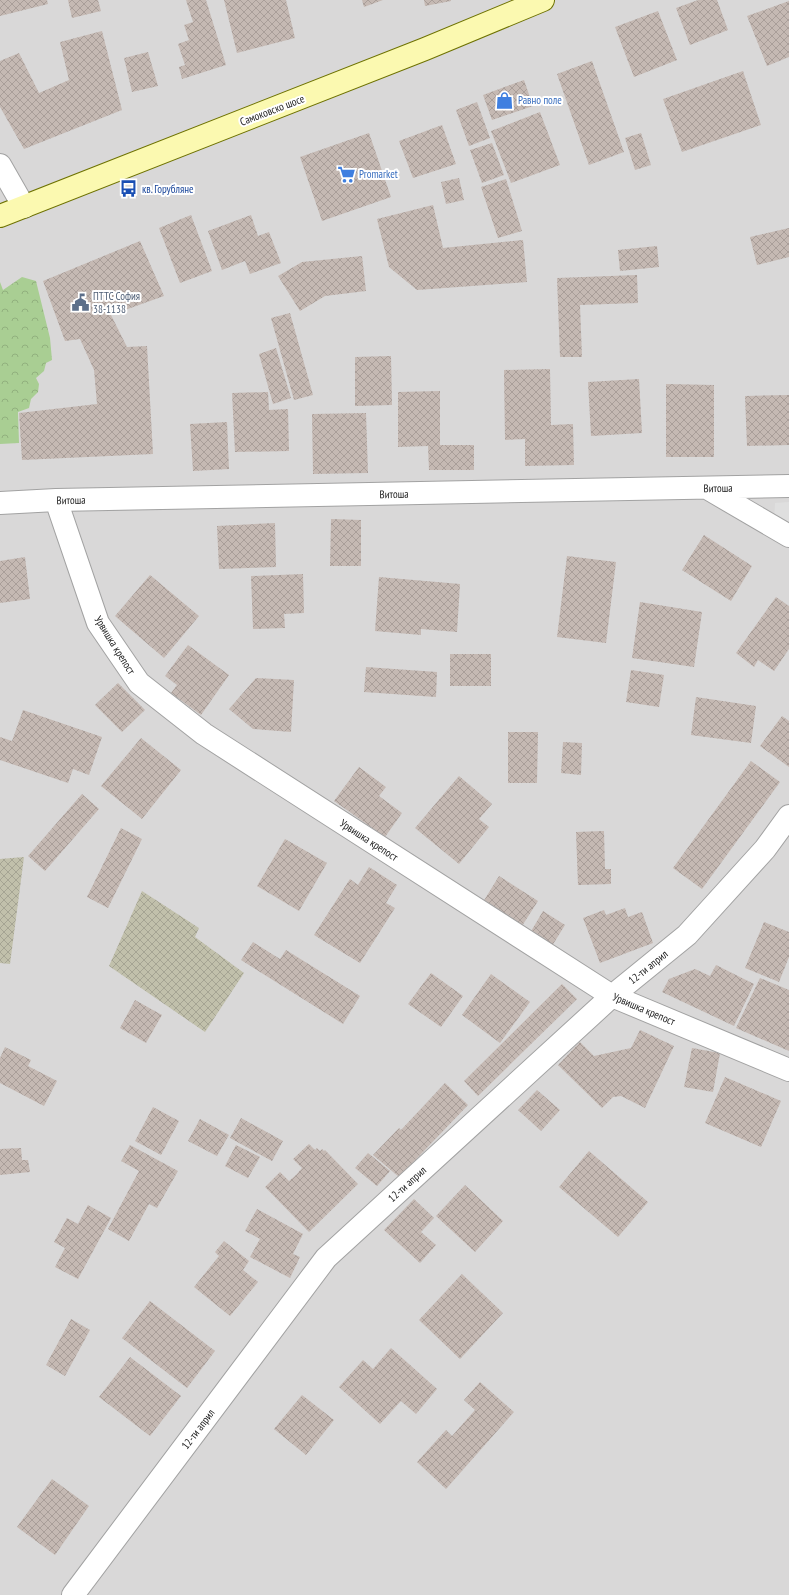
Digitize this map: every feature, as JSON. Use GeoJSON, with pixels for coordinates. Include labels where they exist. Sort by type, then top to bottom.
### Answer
{"type":"FeatureCollection","features":[{"type":"Feature","properties":{"kind":"main road","name":"Самоковско шосе"},"geometry":{"type":"LineString","coordinates":[[0,216],[425,49],[543,0]]}},
{"type":"Feature","properties":{"kind":"street"},"geometry":{"type":"LineString","coordinates":[[0,165],[24,207]]}},
{"type":"Feature","properties":{"kind":"street","name":"Витоша"},"geometry":{"type":"LineString","coordinates":[[0,502],[789,486]]}},
{"type":"Feature","properties":{"kind":"street"},"geometry":{"type":"LineString","coordinates":[[707,488],[789,536]]}},
{"type":"Feature","properties":{"kind":"street","name":"Урвишка крепост"},"geometry":{"type":"LineString","coordinates":[[56,500],[98,623],[139,683],[204,734],[612,996],[789,1070]]}},
{"type":"Feature","properties":{"kind":"street","name":"12-ти април"},"geometry":{"type":"LineString","coordinates":[[73,1595],[326,1258],[612,996],[687,935],[765,849],[789,816]]}},
{"type":"Feature","properties":{"kind":"shaded area"},"geometry":{"type":"Polygon","coordinates":[[[0,0],[789,0],[789,1595],[0,1595],[0,0]]]}},
{"type":"Feature","properties":{"kind":"shaded area"},"geometry":{"type":"Polygon","coordinates":[[[789,502],[789,532],[774,523],[775,503],[789,502]]]}},
{"type":"Feature","properties":{"kind":"shaded area"},"geometry":{"type":"Polygon","coordinates":[[[24,857],[10,964],[0,963],[0,859],[24,857]]]}},
{"type":"Feature","properties":{"kind":"shaded area"},"geometry":{"type":"Polygon","coordinates":[[[142,891],[199,928],[195,937],[244,973],[205,1032],[109,966],[142,891]]]}},
{"type":"Feature","properties":{"kind":"green space"},"geometry":{"type":"Polygon","coordinates":[[[22,277],[36,281],[50,338],[52,360],[46,363],[44,371],[36,378],[39,384],[38,392],[31,399],[29,408],[18,412],[19,443],[0,444],[0,282],[3,290],[22,277]]]}},
{"type":"Feature","properties":{"kind":"building"},"geometry":{"type":"Polygon","coordinates":[[[0,0],[47,0],[48,4],[0,16],[0,0]]]}},
{"type":"Feature","properties":{"kind":"building"},"geometry":{"type":"Polygon","coordinates":[[[68,0],[98,0],[101,11],[72,18],[68,0]]]}},
{"type":"Feature","properties":{"kind":"building"},"geometry":{"type":"Polygon","coordinates":[[[186,0],[206,0],[226,65],[182,79],[179,67],[185,65],[178,44],[189,40],[184,25],[193,22],[186,0]]]}},
{"type":"Feature","properties":{"kind":"building"},"geometry":{"type":"Polygon","coordinates":[[[224,0],[286,0],[295,38],[237,53],[224,0]]]}},
{"type":"Feature","properties":{"kind":"building"},"geometry":{"type":"Polygon","coordinates":[[[362,0],[383,0],[364,7],[362,0]]]}},
{"type":"Feature","properties":{"kind":"building"},"geometry":{"type":"Polygon","coordinates":[[[424,0],[451,0],[451,1],[425,6],[424,0]]]}},
{"type":"Feature","properties":{"kind":"building"},"geometry":{"type":"Polygon","coordinates":[[[698,0],[717,0],[728,30],[690,45],[676,8],[698,0]]]}},
{"type":"Feature","properties":{"kind":"building"},"geometry":{"type":"Polygon","coordinates":[[[789,1],[789,57],[767,66],[747,16],[789,1]]]}},
{"type":"Feature","properties":{"kind":"building"},"geometry":{"type":"Polygon","coordinates":[[[658,11],[677,60],[634,77],[615,27],[658,11]]]}},
{"type":"Feature","properties":{"kind":"building"},"geometry":{"type":"Polygon","coordinates":[[[102,31],[122,110],[24,149],[0,107],[0,61],[19,53],[39,93],[69,80],[60,42],[102,31]]]}},
{"type":"Feature","properties":{"kind":"building"},"geometry":{"type":"Polygon","coordinates":[[[148,52],[158,86],[132,92],[124,58],[148,52]]]}},
{"type":"Feature","properties":{"kind":"building"},"geometry":{"type":"Polygon","coordinates":[[[592,61],[624,152],[589,165],[557,74],[592,61]]]}},
{"type":"Feature","properties":{"kind":"building"},"geometry":{"type":"Polygon","coordinates":[[[743,71],[761,125],[682,152],[663,99],[743,71]]]}},
{"type":"Feature","properties":{"kind":"building"},"geometry":{"type":"Polygon","coordinates":[[[524,80],[533,106],[492,120],[483,95],[524,80]]]}},
{"type":"Feature","properties":{"kind":"building"},"geometry":{"type":"Polygon","coordinates":[[[477,102],[490,138],[469,146],[456,110],[477,102]]]}},
{"type":"Feature","properties":{"kind":"building"},"geometry":{"type":"Polygon","coordinates":[[[540,112],[560,165],[511,183],[491,131],[540,112]]]}},
{"type":"Feature","properties":{"kind":"building"},"geometry":{"type":"Polygon","coordinates":[[[442,125],[456,164],[413,178],[399,141],[442,125]]]}},
{"type":"Feature","properties":{"kind":"building"},"geometry":{"type":"Polygon","coordinates":[[[369,133],[391,197],[322,221],[300,157],[369,133]]]}},
{"type":"Feature","properties":{"kind":"building"},"geometry":{"type":"Polygon","coordinates":[[[641,133],[651,165],[635,170],[625,138],[641,133]]]}},
{"type":"Feature","properties":{"kind":"building"},"geometry":{"type":"Polygon","coordinates":[[[492,143],[504,175],[482,183],[470,150],[492,143]]]}},
{"type":"Feature","properties":{"kind":"building"},"geometry":{"type":"Polygon","coordinates":[[[459,178],[464,200],[446,204],[441,182],[459,178]]]}},
{"type":"Feature","properties":{"kind":"building"},"geometry":{"type":"Polygon","coordinates":[[[506,179],[522,231],[498,238],[481,187],[506,179]]]}},
{"type":"Feature","properties":{"kind":"building"},"geometry":{"type":"Polygon","coordinates":[[[433,205],[443,248],[523,240],[527,282],[417,290],[389,267],[377,219],[433,205]]]}},
{"type":"Feature","properties":{"kind":"building"},"geometry":{"type":"Polygon","coordinates":[[[191,215],[212,271],[180,283],[159,228],[191,215]]]}},
{"type":"Feature","properties":{"kind":"building"},"geometry":{"type":"Polygon","coordinates":[[[251,215],[258,236],[269,232],[281,263],[250,274],[245,261],[222,270],[208,231],[251,215]]]}},
{"type":"Feature","properties":{"kind":"building"},"geometry":{"type":"Polygon","coordinates":[[[789,228],[789,257],[757,265],[750,237],[789,228]]]}},
{"type":"Feature","properties":{"kind":"building"},"geometry":{"type":"Polygon","coordinates":[[[140,241],[164,296],[111,315],[127,347],[147,346],[153,454],[22,460],[19,413],[97,404],[94,370],[80,339],[65,341],[43,281],[140,241]]]}},
{"type":"Feature","properties":{"kind":"building"},"geometry":{"type":"Polygon","coordinates":[[[657,246],[659,267],[620,271],[618,250],[657,246]]]}},
{"type":"Feature","properties":{"kind":"building"},"geometry":{"type":"Polygon","coordinates":[[[362,256],[366,291],[325,296],[300,311],[278,276],[302,262],[362,256]]]}},
{"type":"Feature","properties":{"kind":"building"},"geometry":{"type":"Polygon","coordinates":[[[637,275],[638,303],[580,305],[582,357],[560,357],[557,278],[637,275]]]}},
{"type":"Feature","properties":{"kind":"building"},"geometry":{"type":"Polygon","coordinates":[[[290,313],[313,395],[294,400],[271,318],[290,313]]]}},
{"type":"Feature","properties":{"kind":"building"},"geometry":{"type":"Polygon","coordinates":[[[276,348],[291,398],[273,404],[259,354],[276,348]]]}},
{"type":"Feature","properties":{"kind":"building"},"geometry":{"type":"Polygon","coordinates":[[[391,356],[392,405],[355,406],[355,357],[391,356]]]}},
{"type":"Feature","properties":{"kind":"building"},"geometry":{"type":"Polygon","coordinates":[[[550,369],[551,425],[573,424],[574,465],[525,466],[525,439],[505,440],[504,370],[550,369]]]}},
{"type":"Feature","properties":{"kind":"building"},"geometry":{"type":"Polygon","coordinates":[[[639,379],[642,433],[591,436],[588,382],[639,379]]]}},
{"type":"Feature","properties":{"kind":"building"},"geometry":{"type":"Polygon","coordinates":[[[666,384],[714,385],[714,457],[666,457],[666,384]]]}},
{"type":"Feature","properties":{"kind":"building"},"geometry":{"type":"Polygon","coordinates":[[[440,391],[440,445],[474,445],[474,470],[429,470],[428,446],[398,447],[398,392],[440,391]]]}},
{"type":"Feature","properties":{"kind":"building"},"geometry":{"type":"Polygon","coordinates":[[[268,392],[269,410],[288,409],[289,451],[235,452],[232,393],[268,392]]]}},
{"type":"Feature","properties":{"kind":"building"},"geometry":{"type":"Polygon","coordinates":[[[789,395],[789,445],[747,446],[745,396],[789,395]]]}},
{"type":"Feature","properties":{"kind":"building"},"geometry":{"type":"Polygon","coordinates":[[[366,413],[368,473],[313,474],[312,414],[366,413]]]}},
{"type":"Feature","properties":{"kind":"building"},"geometry":{"type":"Polygon","coordinates":[[[227,422],[229,469],[193,471],[190,424],[227,422]]]}},
{"type":"Feature","properties":{"kind":"building"},"geometry":{"type":"Polygon","coordinates":[[[331,519],[361,520],[361,566],[330,566],[331,519]]]}},
{"type":"Feature","properties":{"kind":"building"},"geometry":{"type":"Polygon","coordinates":[[[275,523],[276,567],[219,569],[217,526],[275,523]]]}},
{"type":"Feature","properties":{"kind":"building"},"geometry":{"type":"Polygon","coordinates":[[[704,535],[752,566],[731,601],[682,570],[704,535]]]}},
{"type":"Feature","properties":{"kind":"building"},"geometry":{"type":"Polygon","coordinates":[[[567,556],[616,562],[606,643],[557,637],[567,556]]]}},
{"type":"Feature","properties":{"kind":"building"},"geometry":{"type":"Polygon","coordinates":[[[25,557],[30,599],[0,603],[0,561],[25,557]]]}},
{"type":"Feature","properties":{"kind":"building"},"geometry":{"type":"Polygon","coordinates":[[[303,574],[304,613],[284,614],[285,628],[253,629],[251,576],[303,574]]]}},
{"type":"Feature","properties":{"kind":"building"},"geometry":{"type":"Polygon","coordinates":[[[150,575],[199,616],[164,658],[115,616],[150,575]]]}},
{"type":"Feature","properties":{"kind":"building"},"geometry":{"type":"Polygon","coordinates":[[[379,577],[460,584],[457,632],[421,629],[421,635],[375,631],[379,577]]]}},
{"type":"Feature","properties":{"kind":"building"},"geometry":{"type":"Polygon","coordinates":[[[776,597],[789,606],[789,649],[774,671],[758,660],[754,667],[736,653],[776,597]]]}},
{"type":"Feature","properties":{"kind":"building"},"geometry":{"type":"Polygon","coordinates":[[[640,602],[702,612],[694,667],[632,658],[640,602]]]}},
{"type":"Feature","properties":{"kind":"building"},"geometry":{"type":"Polygon","coordinates":[[[188,645],[229,675],[201,715],[171,693],[177,685],[165,676],[188,645]]]}},
{"type":"Feature","properties":{"kind":"building"},"geometry":{"type":"Polygon","coordinates":[[[450,654],[491,654],[491,686],[450,686],[450,654]]]}},
{"type":"Feature","properties":{"kind":"building"},"geometry":{"type":"Polygon","coordinates":[[[366,667],[437,672],[436,697],[364,692],[366,667]]]}},
{"type":"Feature","properties":{"kind":"building"},"geometry":{"type":"Polygon","coordinates":[[[631,670],[664,675],[659,707],[626,702],[631,670]]]}},
{"type":"Feature","properties":{"kind":"building"},"geometry":{"type":"Polygon","coordinates":[[[256,678],[294,680],[291,732],[253,729],[229,709],[256,678]]]}},
{"type":"Feature","properties":{"kind":"building"},"geometry":{"type":"Polygon","coordinates":[[[118,683],[145,710],[122,732],[95,705],[118,683]]]}},
{"type":"Feature","properties":{"kind":"building"},"geometry":{"type":"Polygon","coordinates":[[[696,697],[756,706],[751,743],[691,735],[696,697]]]}},
{"type":"Feature","properties":{"kind":"building"},"geometry":{"type":"Polygon","coordinates":[[[23,710],[102,737],[89,775],[73,769],[68,783],[0,760],[0,737],[12,741],[23,710]]]}},
{"type":"Feature","properties":{"kind":"building"},"geometry":{"type":"Polygon","coordinates":[[[782,716],[789,721],[789,767],[760,746],[782,716]]]}},
{"type":"Feature","properties":{"kind":"building"},"geometry":{"type":"Polygon","coordinates":[[[508,732],[538,732],[537,783],[508,783],[508,732]]]}},
{"type":"Feature","properties":{"kind":"building"},"geometry":{"type":"Polygon","coordinates":[[[141,738],[181,770],[142,819],[101,786],[141,738]]]}},
{"type":"Feature","properties":{"kind":"building"},"geometry":{"type":"Polygon","coordinates":[[[563,742],[582,743],[581,775],[561,773],[563,742]]]}},
{"type":"Feature","properties":{"kind":"building"},"geometry":{"type":"Polygon","coordinates":[[[751,761],[780,782],[702,889],[673,868],[751,761]]]}},
{"type":"Feature","properties":{"kind":"building"},"geometry":{"type":"Polygon","coordinates":[[[359,767],[386,787],[379,796],[402,813],[385,837],[334,801],[359,767]]]}},
{"type":"Feature","properties":{"kind":"building"},"geometry":{"type":"Polygon","coordinates":[[[459,776],[492,804],[479,819],[489,827],[459,864],[415,828],[459,776]]]}},
{"type":"Feature","properties":{"kind":"building"},"geometry":{"type":"Polygon","coordinates":[[[82,794],[99,809],[45,871],[28,856],[82,794]]]}},
{"type":"Feature","properties":{"kind":"building"},"geometry":{"type":"Polygon","coordinates":[[[121,828],[142,839],[108,908],[87,897],[121,828]]]}},
{"type":"Feature","properties":{"kind":"building"},"geometry":{"type":"Polygon","coordinates":[[[604,831],[605,869],[611,869],[611,884],[578,885],[576,832],[604,831]]]}},
{"type":"Feature","properties":{"kind":"building"},"geometry":{"type":"Polygon","coordinates":[[[285,839],[327,863],[299,911],[257,886],[285,839]]]}},
{"type":"Feature","properties":{"kind":"building"},"geometry":{"type":"Polygon","coordinates":[[[369,867],[397,885],[386,903],[395,908],[360,963],[314,935],[350,879],[358,885],[369,867]]]}},
{"type":"Feature","properties":{"kind":"building"},"geometry":{"type":"Polygon","coordinates":[[[499,876],[538,901],[522,926],[483,902],[499,876]]]}},
{"type":"Feature","properties":{"kind":"building"},"geometry":{"type":"Polygon","coordinates":[[[625,908],[628,917],[642,912],[653,943],[600,963],[583,918],[604,910],[606,915],[625,908]]]}},
{"type":"Feature","properties":{"kind":"building"},"geometry":{"type":"Polygon","coordinates":[[[543,911],[565,925],[552,946],[530,933],[543,911]]]}},
{"type":"Feature","properties":{"kind":"building"},"geometry":{"type":"Polygon","coordinates":[[[764,922],[789,932],[789,957],[779,982],[745,968],[764,922]]]}},
{"type":"Feature","properties":{"kind":"building"},"geometry":{"type":"Polygon","coordinates":[[[253,942],[280,959],[286,950],[360,996],[343,1024],[241,960],[253,942]]]}},
{"type":"Feature","properties":{"kind":"building"},"geometry":{"type":"Polygon","coordinates":[[[716,965],[754,984],[734,1026],[662,992],[669,979],[695,969],[710,976],[716,965]]]}},
{"type":"Feature","properties":{"kind":"building"},"geometry":{"type":"Polygon","coordinates":[[[431,973],[463,996],[441,1027],[408,1004],[431,973]]]}},
{"type":"Feature","properties":{"kind":"building"},"geometry":{"type":"Polygon","coordinates":[[[491,974],[530,1002],[500,1043],[462,1015],[491,974]]]}},
{"type":"Feature","properties":{"kind":"building"},"geometry":{"type":"Polygon","coordinates":[[[760,978],[789,990],[789,1051],[736,1028],[760,978]]]}},
{"type":"Feature","properties":{"kind":"building"},"geometry":{"type":"Polygon","coordinates":[[[562,984],[577,999],[478,1096],[464,1081],[562,984]]]}},
{"type":"Feature","properties":{"kind":"building"},"geometry":{"type":"Polygon","coordinates":[[[135,1000],[162,1015],[146,1043],[120,1028],[135,1000]]]}},
{"type":"Feature","properties":{"kind":"building"},"geometry":{"type":"Polygon","coordinates":[[[640,1030],[674,1046],[645,1108],[621,1096],[613,1097],[602,1108],[558,1065],[580,1042],[594,1056],[631,1048],[640,1030]]]}},
{"type":"Feature","properties":{"kind":"building"},"geometry":{"type":"Polygon","coordinates":[[[5,1047],[31,1060],[28,1066],[57,1081],[44,1106],[0,1083],[0,1058],[5,1047]]]}},
{"type":"Feature","properties":{"kind":"building"},"geometry":{"type":"Polygon","coordinates":[[[692,1048],[720,1053],[713,1092],[684,1087],[692,1048]]]}},
{"type":"Feature","properties":{"kind":"building"},"geometry":{"type":"Polygon","coordinates":[[[725,1077],[781,1101],[761,1147],[705,1123],[725,1077]]]}},
{"type":"Feature","properties":{"kind":"building"},"geometry":{"type":"Polygon","coordinates":[[[445,1083],[468,1105],[399,1177],[373,1155],[399,1128],[401,1130],[445,1083]]]}},
{"type":"Feature","properties":{"kind":"building"},"geometry":{"type":"Polygon","coordinates":[[[537,1090],[560,1110],[541,1131],[518,1110],[537,1090]]]}},
{"type":"Feature","properties":{"kind":"building"},"geometry":{"type":"Polygon","coordinates":[[[153,1107],[179,1121],[161,1155],[135,1141],[153,1107]]]}},
{"type":"Feature","properties":{"kind":"building"},"geometry":{"type":"Polygon","coordinates":[[[241,1118],[283,1141],[272,1161],[230,1138],[241,1118]]]}},
{"type":"Feature","properties":{"kind":"building"},"geometry":{"type":"Polygon","coordinates":[[[200,1119],[229,1135],[217,1156],[188,1141],[200,1119]]]}},
{"type":"Feature","properties":{"kind":"building"},"geometry":{"type":"Polygon","coordinates":[[[309,1144],[315,1150],[317,1148],[320,1151],[322,1149],[324,1151],[325,1150],[358,1184],[309,1232],[265,1187],[280,1172],[289,1181],[296,1175],[302,1168],[293,1159],[309,1144]]]}},
{"type":"Feature","properties":{"kind":"building"},"geometry":{"type":"Polygon","coordinates":[[[130,1145],[178,1171],[157,1208],[149,1204],[129,1241],[108,1229],[139,1171],[121,1161],[130,1145]]]}},
{"type":"Feature","properties":{"kind":"building"},"geometry":{"type":"Polygon","coordinates":[[[236,1145],[260,1157],[248,1178],[225,1166],[236,1145]]]}},
{"type":"Feature","properties":{"kind":"building"},"geometry":{"type":"Polygon","coordinates":[[[21,1148],[22,1160],[28,1160],[30,1172],[0,1175],[0,1149],[21,1148]]]}},
{"type":"Feature","properties":{"kind":"building"},"geometry":{"type":"Polygon","coordinates":[[[589,1151],[648,1202],[618,1237],[559,1187],[589,1151]]]}},
{"type":"Feature","properties":{"kind":"building"},"geometry":{"type":"Polygon","coordinates":[[[368,1153],[390,1171],[377,1186],[355,1168],[368,1153]]]}},
{"type":"Feature","properties":{"kind":"building"},"geometry":{"type":"Polygon","coordinates":[[[465,1185],[503,1221],[475,1252],[436,1216],[465,1185]]]}},
{"type":"Feature","properties":{"kind":"building"},"geometry":{"type":"Polygon","coordinates":[[[414,1199],[434,1218],[421,1232],[436,1245],[420,1263],[384,1230],[414,1199]]]}},
{"type":"Feature","properties":{"kind":"building"},"geometry":{"type":"Polygon","coordinates":[[[88,1205],[111,1218],[78,1279],[55,1267],[65,1248],[54,1242],[67,1218],[78,1224],[88,1205]]]}},
{"type":"Feature","properties":{"kind":"building"},"geometry":{"type":"Polygon","coordinates":[[[257,1209],[303,1234],[293,1254],[300,1257],[290,1278],[250,1257],[260,1239],[245,1231],[257,1209]]]}},
{"type":"Feature","properties":{"kind":"building"},"geometry":{"type":"Polygon","coordinates":[[[224,1241],[249,1261],[243,1270],[258,1282],[230,1316],[194,1287],[219,1256],[215,1252],[224,1241]]]}},
{"type":"Feature","properties":{"kind":"building"},"geometry":{"type":"Polygon","coordinates":[[[462,1274],[503,1313],[460,1359],[419,1320],[462,1274]]]}},
{"type":"Feature","properties":{"kind":"building"},"geometry":{"type":"Polygon","coordinates":[[[150,1301],[215,1351],[187,1388],[122,1338],[150,1301]]]}},
{"type":"Feature","properties":{"kind":"building"},"geometry":{"type":"Polygon","coordinates":[[[71,1319],[90,1330],[65,1376],[46,1365],[71,1319]]]}},
{"type":"Feature","properties":{"kind":"building"},"geometry":{"type":"Polygon","coordinates":[[[391,1348],[437,1389],[416,1414],[401,1401],[380,1424],[339,1387],[363,1360],[373,1369],[391,1348]]]}},
{"type":"Feature","properties":{"kind":"building"},"geometry":{"type":"Polygon","coordinates":[[[130,1357],[181,1396],[150,1436],[99,1397],[130,1357]]]}},
{"type":"Feature","properties":{"kind":"building"},"geometry":{"type":"Polygon","coordinates":[[[480,1382],[514,1412],[446,1489],[417,1462],[446,1430],[452,1436],[475,1410],[464,1400],[480,1382]]]}},
{"type":"Feature","properties":{"kind":"building"},"geometry":{"type":"Polygon","coordinates":[[[302,1395],[334,1420],[306,1455],[274,1429],[302,1395]]]}},
{"type":"Feature","properties":{"kind":"building"},"geometry":{"type":"Polygon","coordinates":[[[52,1479],[89,1506],[55,1555],[17,1527],[52,1479]]]}},
{"type":"Feature","properties":{"kind":"place","name":"Равно поле"},"geometry":{"type":"Point","coordinates":[505,100]}},
{"type":"Feature","properties":{"kind":"place","name":"Promarket"},"geometry":{"type":"Point","coordinates":[346,174]}},
{"type":"Feature","properties":{"kind":"place","name":"кв. Горубляне"},"geometry":{"type":"Point","coordinates":[129,189]}},
{"type":"Feature","properties":{"kind":"place","name":"ПТТС София 38-1138"},"geometry":{"type":"Point","coordinates":[80,302]}}]}
